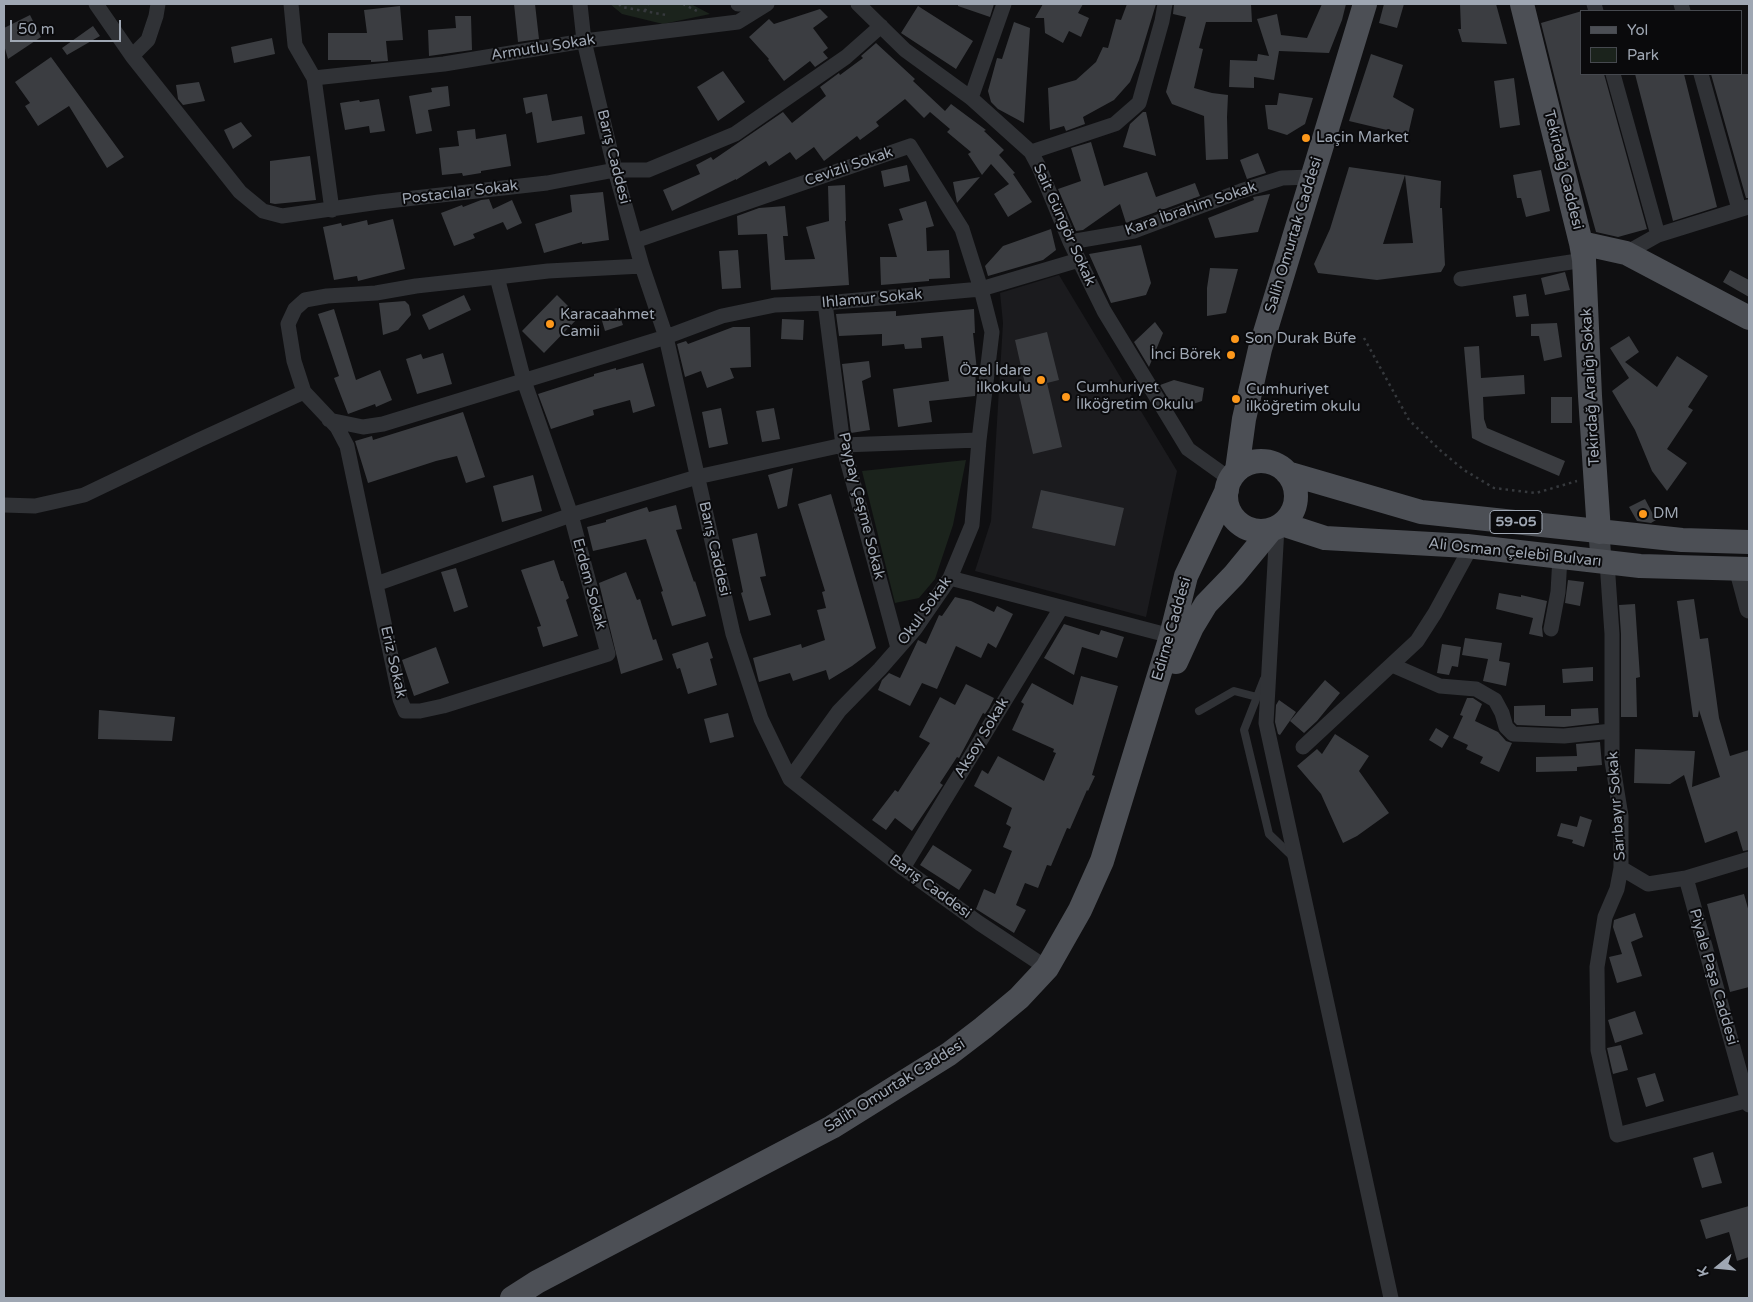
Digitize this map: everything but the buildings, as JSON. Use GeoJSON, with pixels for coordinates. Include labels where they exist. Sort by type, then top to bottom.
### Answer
{"type":"FeatureCollection","features":[{"type":"Feature","properties":{"kind":"main road","name":"Salih Omurtak Caddesi"},"geometry":{"type":"LineString","coordinates":[[1231,480],[1260,349],[1365,4]]}},
{"type":"Feature","properties":{"kind":"main road","name":"Tekirdağ Caddesi"},"geometry":{"type":"LineString","coordinates":[[1523,4],[1582,252],[1626,253],[1749,318]]}},
{"type":"Feature","properties":{"kind":"main road","name":"Tekirdağ Aralığı Sokak"},"geometry":{"type":"LineString","coordinates":[[1582,252],[1599,532]]}},
{"type":"Feature","properties":{"kind":"main road"},"geometry":{"type":"LineString","coordinates":[[1139,744],[1192,627],[1206,604],[1277,527],[1290,516],[1295,505],[1294,488],[1287,473],[1274,464],[1257,461],[1246,464],[1231,480],[1226,502],[1230,513],[1238,522],[1248,528],[1259,531],[1277,527]]}},
{"type":"Feature","properties":{"kind":"main road","name":"Ali Osman Çelebi Bulvarı"},"geometry":{"type":"LineString","coordinates":[[1287,473],[1421,512],[1682,540],[1749,542]]}},
{"type":"Feature","properties":{"kind":"main road","name":"Edirne Caddesi"},"geometry":{"type":"LineString","coordinates":[[1139,744],[1171,636],[1186,576],[1231,480]]}},
{"type":"Feature","properties":{"kind":"main road","name":"Ali Osman Çelebi Bulvarı"},"geometry":{"type":"LineString","coordinates":[[1277,527],[1325,538],[1471,547],[1640,566],[1743,569]]}},
{"type":"Feature","properties":{"kind":"main road"},"geometry":{"type":"LineString","coordinates":[[1599,532],[1604,562]]}},
{"type":"Feature","properties":{"kind":"main road","name":"Salih Omurtak Caddesi"},"geometry":{"type":"LineString","coordinates":[[512,1298],[536,1282],[832,1127],[949,1054],[1019,998],[1047,968],[1080,910],[1102,861],[1139,744]]}},
{"type":"Feature","properties":{"kind":"street","name":"Postacılar Sokak"},"geometry":{"type":"LineString","coordinates":[[96,4],[132,56],[240,192],[263,210],[282,216],[379,202],[547,183],[615,170],[648,170],[735,134],[846,57],[881,26]]}},
{"type":"Feature","properties":{"kind":"street"},"geometry":{"type":"LineString","coordinates":[[132,56],[148,40],[158,4]]}},
{"type":"Feature","properties":{"kind":"street"},"geometry":{"type":"LineString","coordinates":[[291,4],[295,45],[314,78],[332,210]]}},
{"type":"Feature","properties":{"kind":"street","name":"Barış Caddesi"},"geometry":{"type":"LineString","coordinates":[[580,4],[584,41],[615,170],[642,266],[666,337],[734,634],[761,719],[790,779],[903,868],[978,922],[1047,968]]}},
{"type":"Feature","properties":{"kind":"street"},"geometry":{"type":"LineString","coordinates":[[738,4],[768,4]]}},
{"type":"Feature","properties":{"kind":"street","name":"Armutlu Sokak"},"geometry":{"type":"LineString","coordinates":[[314,78],[444,64],[584,41],[738,22],[768,4]]}},
{"type":"Feature","properties":{"kind":"street","name":"Sait Güngör Sokak"},"geometry":{"type":"LineString","coordinates":[[858,4],[905,50],[970,98],[1031,152],[1070,242],[1104,312],[1188,449],[1231,480]]}},
{"type":"Feature","properties":{"kind":"street"},"geometry":{"type":"LineString","coordinates":[[970,98],[1004,4]]}},
{"type":"Feature","properties":{"kind":"street"},"geometry":{"type":"LineString","coordinates":[[1031,152],[1114,124],[1139,103],[1165,4]]}},
{"type":"Feature","properties":{"kind":"street"},"geometry":{"type":"LineString","coordinates":[[1613,75],[1658,235]]}},
{"type":"Feature","properties":{"kind":"street"},"geometry":{"type":"LineString","coordinates":[[1626,253],[1658,235],[1744,208],[1701,75]]}},
{"type":"Feature","properties":{"kind":"street","name":"Cevizli Sokak"},"geometry":{"type":"LineString","coordinates":[[636,241],[910,146],[962,229],[981,290]]}},
{"type":"Feature","properties":{"kind":"street","name":"Kara İbrahim Sokak"},"geometry":{"type":"LineString","coordinates":[[1070,242],[1134,230],[1282,178],[1312,177]]}},
{"type":"Feature","properties":{"kind":"street"},"geometry":{"type":"LineString","coordinates":[[1461,279],[1582,252]]}},
{"type":"Feature","properties":{"kind":"street","name":"Ihlamur Sokak"},"geometry":{"type":"LineString","coordinates":[[326,416],[363,427],[383,424],[666,337],[722,316],[775,305],[825,303],[981,290],[1079,260]]}},
{"type":"Feature","properties":{"kind":"street"},"geometry":{"type":"LineString","coordinates":[[4,505],[34,506],[84,495],[304,392],[294,361],[288,324],[294,309],[305,300],[548,271],[642,266]]}},
{"type":"Feature","properties":{"kind":"street","name":"Erdem Sokak"},"geometry":{"type":"LineString","coordinates":[[497,277],[524,381],[571,515],[608,654]]}},
{"type":"Feature","properties":{"kind":"street","name":"Okul Sokak"},"geometry":{"type":"LineString","coordinates":[[790,779],[839,711],[880,669],[915,629],[950,578],[972,525],[979,440],[992,332],[981,290]]}},
{"type":"Feature","properties":{"kind":"street","name":"Paypay Çeşme Sokak"},"geometry":{"type":"LineString","coordinates":[[825,303],[843,446],[898,648]]}},
{"type":"Feature","properties":{"kind":"street","name":"Eriz Sokak"},"geometry":{"type":"LineString","coordinates":[[304,392],[337,427],[347,446],[400,699],[405,711],[420,711],[443,706],[608,654]]}},
{"type":"Feature","properties":{"kind":"street"},"geometry":{"type":"LineString","coordinates":[[376,584],[571,515],[697,477],[843,446],[979,440]]}},
{"type":"Feature","properties":{"kind":"street"},"geometry":{"type":"LineString","coordinates":[[1277,527],[1266,723],[1391,1298]]}},
{"type":"Feature","properties":{"kind":"street"},"geometry":{"type":"LineString","coordinates":[[1303,747],[1416,641],[1471,547]]}},
{"type":"Feature","properties":{"kind":"street"},"geometry":{"type":"LineString","coordinates":[[1551,629],[1558,592],[1560,557]]}},
{"type":"Feature","properties":{"kind":"street","name":"Sarıbayır Sokak"},"geometry":{"type":"LineString","coordinates":[[1604,562],[1612,634],[1612,761],[1621,816],[1621,868],[1617,889],[1605,917],[1597,967],[1598,1050],[1617,1135],[1749,1102]]}},
{"type":"Feature","properties":{"kind":"street"},"geometry":{"type":"LineString","coordinates":[[1743,569],[1749,609]]}},
{"type":"Feature","properties":{"kind":"street"},"geometry":{"type":"LineString","coordinates":[[950,578],[1171,636]]}},
{"type":"Feature","properties":{"kind":"street","name":"Aksoy Sokak"},"geometry":{"type":"LineString","coordinates":[[903,868],[1061,608]]}},
{"type":"Feature","properties":{"kind":"street"},"geometry":{"type":"LineString","coordinates":[[1392,665],[1440,686],[1476,688],[1495,700],[1502,713],[1506,727],[1513,734],[1564,736],[1612,730]]}},
{"type":"Feature","properties":{"kind":"street"},"geometry":{"type":"LineString","coordinates":[[1621,868],[1648,884],[1686,878],[1749,860]]}},
{"type":"Feature","properties":{"kind":"street","name":"Piyale Paşa Caddesi"},"geometry":{"type":"LineString","coordinates":[[1686,878],[1749,1102]]}},
{"type":"Feature","properties":{"kind":"lane"},"geometry":{"type":"LineString","coordinates":[[1269,666],[1244,730],[1269,834],[1295,859]]}},
{"type":"Feature","properties":{"kind":"lane"},"geometry":{"type":"LineString","coordinates":[[1199,711],[1234,691],[1257,697]]}},
{"type":"Feature","properties":{"kind":"path"},"geometry":{"type":"LineString","coordinates":[[620,4],[622,7],[674,15]]}},
{"type":"Feature","properties":{"kind":"path"},"geometry":{"type":"LineString","coordinates":[[644,11],[648,4]]}},
{"type":"Feature","properties":{"kind":"path"},"geometry":{"type":"LineString","coordinates":[[683,4],[700,13]]}},
{"type":"Feature","properties":{"kind":"path"},"geometry":{"type":"LineString","coordinates":[[1364,338],[1409,420],[1464,470],[1494,488],[1536,493],[1596,475]]}},
{"type":"Feature","properties":{"kind":"shaded area","name":"Cumhuriyet İlköğretim Okulu"},"geometry":{"type":"Polygon","coordinates":[[[1059,275],[1177,471],[1146,617],[975,571],[991,521],[1003,323],[1000,293],[1059,275]]]}},
{"type":"Feature","properties":{"kind":"green space"},"geometry":{"type":"Polygon","coordinates":[[[610,4],[691,4],[710,14],[663,24],[622,14],[610,4]]]}},
{"type":"Feature","properties":{"kind":"green space"},"geometry":{"type":"Polygon","coordinates":[[[966,460],[953,525],[935,579],[919,598],[895,603],[862,471],[966,460]]]}},
{"type":"Feature","properties":{"kind":"place","name":"Laçin Market"},"geometry":{"type":"Point","coordinates":[1306,138]}},
{"type":"Feature","properties":{"kind":"place","name":"Karacaahmet Camii"},"geometry":{"type":"Point","coordinates":[550,324]}},
{"type":"Feature","properties":{"kind":"place","name":"Son Durak Büfe"},"geometry":{"type":"Point","coordinates":[1235,339]}},
{"type":"Feature","properties":{"kind":"place","name":"İnci Börek"},"geometry":{"type":"Point","coordinates":[1231,355]}},
{"type":"Feature","properties":{"kind":"place","name":"Özel İdare ilkokulu"},"geometry":{"type":"Point","coordinates":[1041,380]}},
{"type":"Feature","properties":{"kind":"place","name":"Cumhuriyet İlköğretim Okulu"},"geometry":{"type":"Point","coordinates":[1066,397]}},
{"type":"Feature","properties":{"kind":"place","name":"Cumhuriyet ilköğretim okulu"},"geometry":{"type":"Point","coordinates":[1236,399]}},
{"type":"Feature","properties":{"kind":"place","name":"DM"},"geometry":{"type":"Point","coordinates":[1643,514]}}]}
